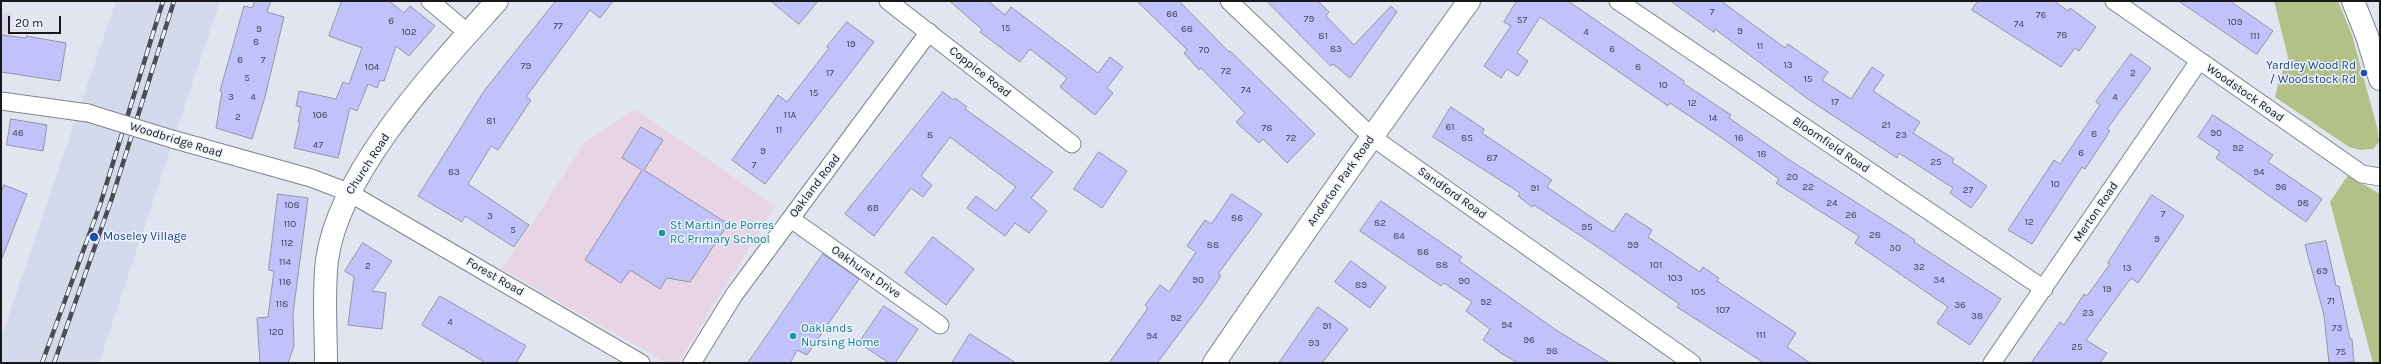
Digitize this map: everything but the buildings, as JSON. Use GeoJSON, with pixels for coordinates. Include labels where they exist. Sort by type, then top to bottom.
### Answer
{"type":"FeatureCollection","features":[{"type":"Feature","properties":{"kind":"street"},"geometry":{"type":"LineString","coordinates":[[430,1],[468,33]]}},
{"type":"Feature","properties":{"kind":"street","name":"Church Road"},"geometry":{"type":"LineString","coordinates":[[326,363],[327,261],[334,228],[348,192],[381,142],[424,83],[497,1]]}},
{"type":"Feature","properties":{"kind":"street","name":"Coppice Road"},"geometry":{"type":"LineString","coordinates":[[888,1],[1072,144]]}},
{"type":"Feature","properties":{"kind":"street","name":"Sandford Road"},"geometry":{"type":"LineString","coordinates":[[1229,1],[1372,137],[1692,363]]}},
{"type":"Feature","properties":{"kind":"street","name":"Anderton Park Road"},"geometry":{"type":"LineString","coordinates":[[1214,363],[1469,1]]}},
{"type":"Feature","properties":{"kind":"street","name":"Bloomfield Road"},"geometry":{"type":"LineString","coordinates":[[1618,1],[2044,289]]}},
{"type":"Feature","properties":{"kind":"street","name":"Woodstock Road"},"geometry":{"type":"LineString","coordinates":[[2114,1],[2362,174],[2380,178]]}},
{"type":"Feature","properties":{"kind":"street"},"geometry":{"type":"LineString","coordinates":[[2353,1],[2367,36],[2380,79]]}},
{"type":"Feature","properties":{"kind":"street","name":"Oakland Road"},"geometry":{"type":"LineString","coordinates":[[692,363],[734,295],[929,32]]}},
{"type":"Feature","properties":{"kind":"street","name":"Merton Road"},"geometry":{"type":"LineString","coordinates":[[1992,363],[2199,61]]}},
{"type":"Feature","properties":{"kind":"street","name":"Woodbridge Road"},"geometry":{"type":"LineString","coordinates":[[1,101],[88,113],[172,140],[311,178],[348,192]]}},
{"type":"Feature","properties":{"kind":"street","name":"Forest Road"},"geometry":{"type":"LineString","coordinates":[[348,192],[641,363]]}},
{"type":"Feature","properties":{"kind":"street","name":"Oakhurst Drive"},"geometry":{"type":"LineString","coordinates":[[791,219],[940,325]]}},
{"type":"Feature","properties":{"kind":"shaded area"},"geometry":{"type":"Polygon","coordinates":[[[116,1],[220,1],[99,363],[1,363],[1,338],[116,1]]]}},
{"type":"Feature","properties":{"kind":"shaded area"},"geometry":{"type":"Polygon","coordinates":[[[1,13],[12,14],[1,82],[1,13]]]}},
{"type":"Feature","properties":{"kind":"shaded area"},"geometry":{"type":"Polygon","coordinates":[[[635,109],[775,206],[678,363],[667,363],[502,269],[585,142],[635,109]]]}},
{"type":"Feature","properties":{"kind":"green space"},"geometry":{"type":"Polygon","coordinates":[[[2274,1],[2338,1],[2352,35],[2377,127],[2379,142],[2373,149],[2360,150],[2349,147],[2275,97],[2288,57],[2274,1]]]}},
{"type":"Feature","properties":{"kind":"green space"},"geometry":{"type":"Polygon","coordinates":[[[2348,175],[2380,194],[2380,363],[2373,363],[2330,202],[2348,175]]]}},
{"type":"Feature","properties":{"kind":"railway"},"geometry":{"type":"LineString","coordinates":[[42,363],[100,205],[163,1]]}},
{"type":"Feature","properties":{"kind":"railway"},"geometry":{"type":"LineString","coordinates":[[54,363],[112,198],[174,1]]}},
{"type":"Feature","properties":{"kind":"place","name":"Yardley Wood Rd / Woodstock Rd"},"geometry":{"type":"Point","coordinates":[2364,73]}},
{"type":"Feature","properties":{"kind":"place","name":"St Martin de Porres RC Primary School"},"geometry":{"type":"Point","coordinates":[662,233]}},
{"type":"Feature","properties":{"kind":"place","name":"Moseley Village"},"geometry":{"type":"Point","coordinates":[94,237]}},
{"type":"Feature","properties":{"kind":"place","name":"Oaklands Nursing Home"},"geometry":{"type":"Point","coordinates":[793,336]}}]}
